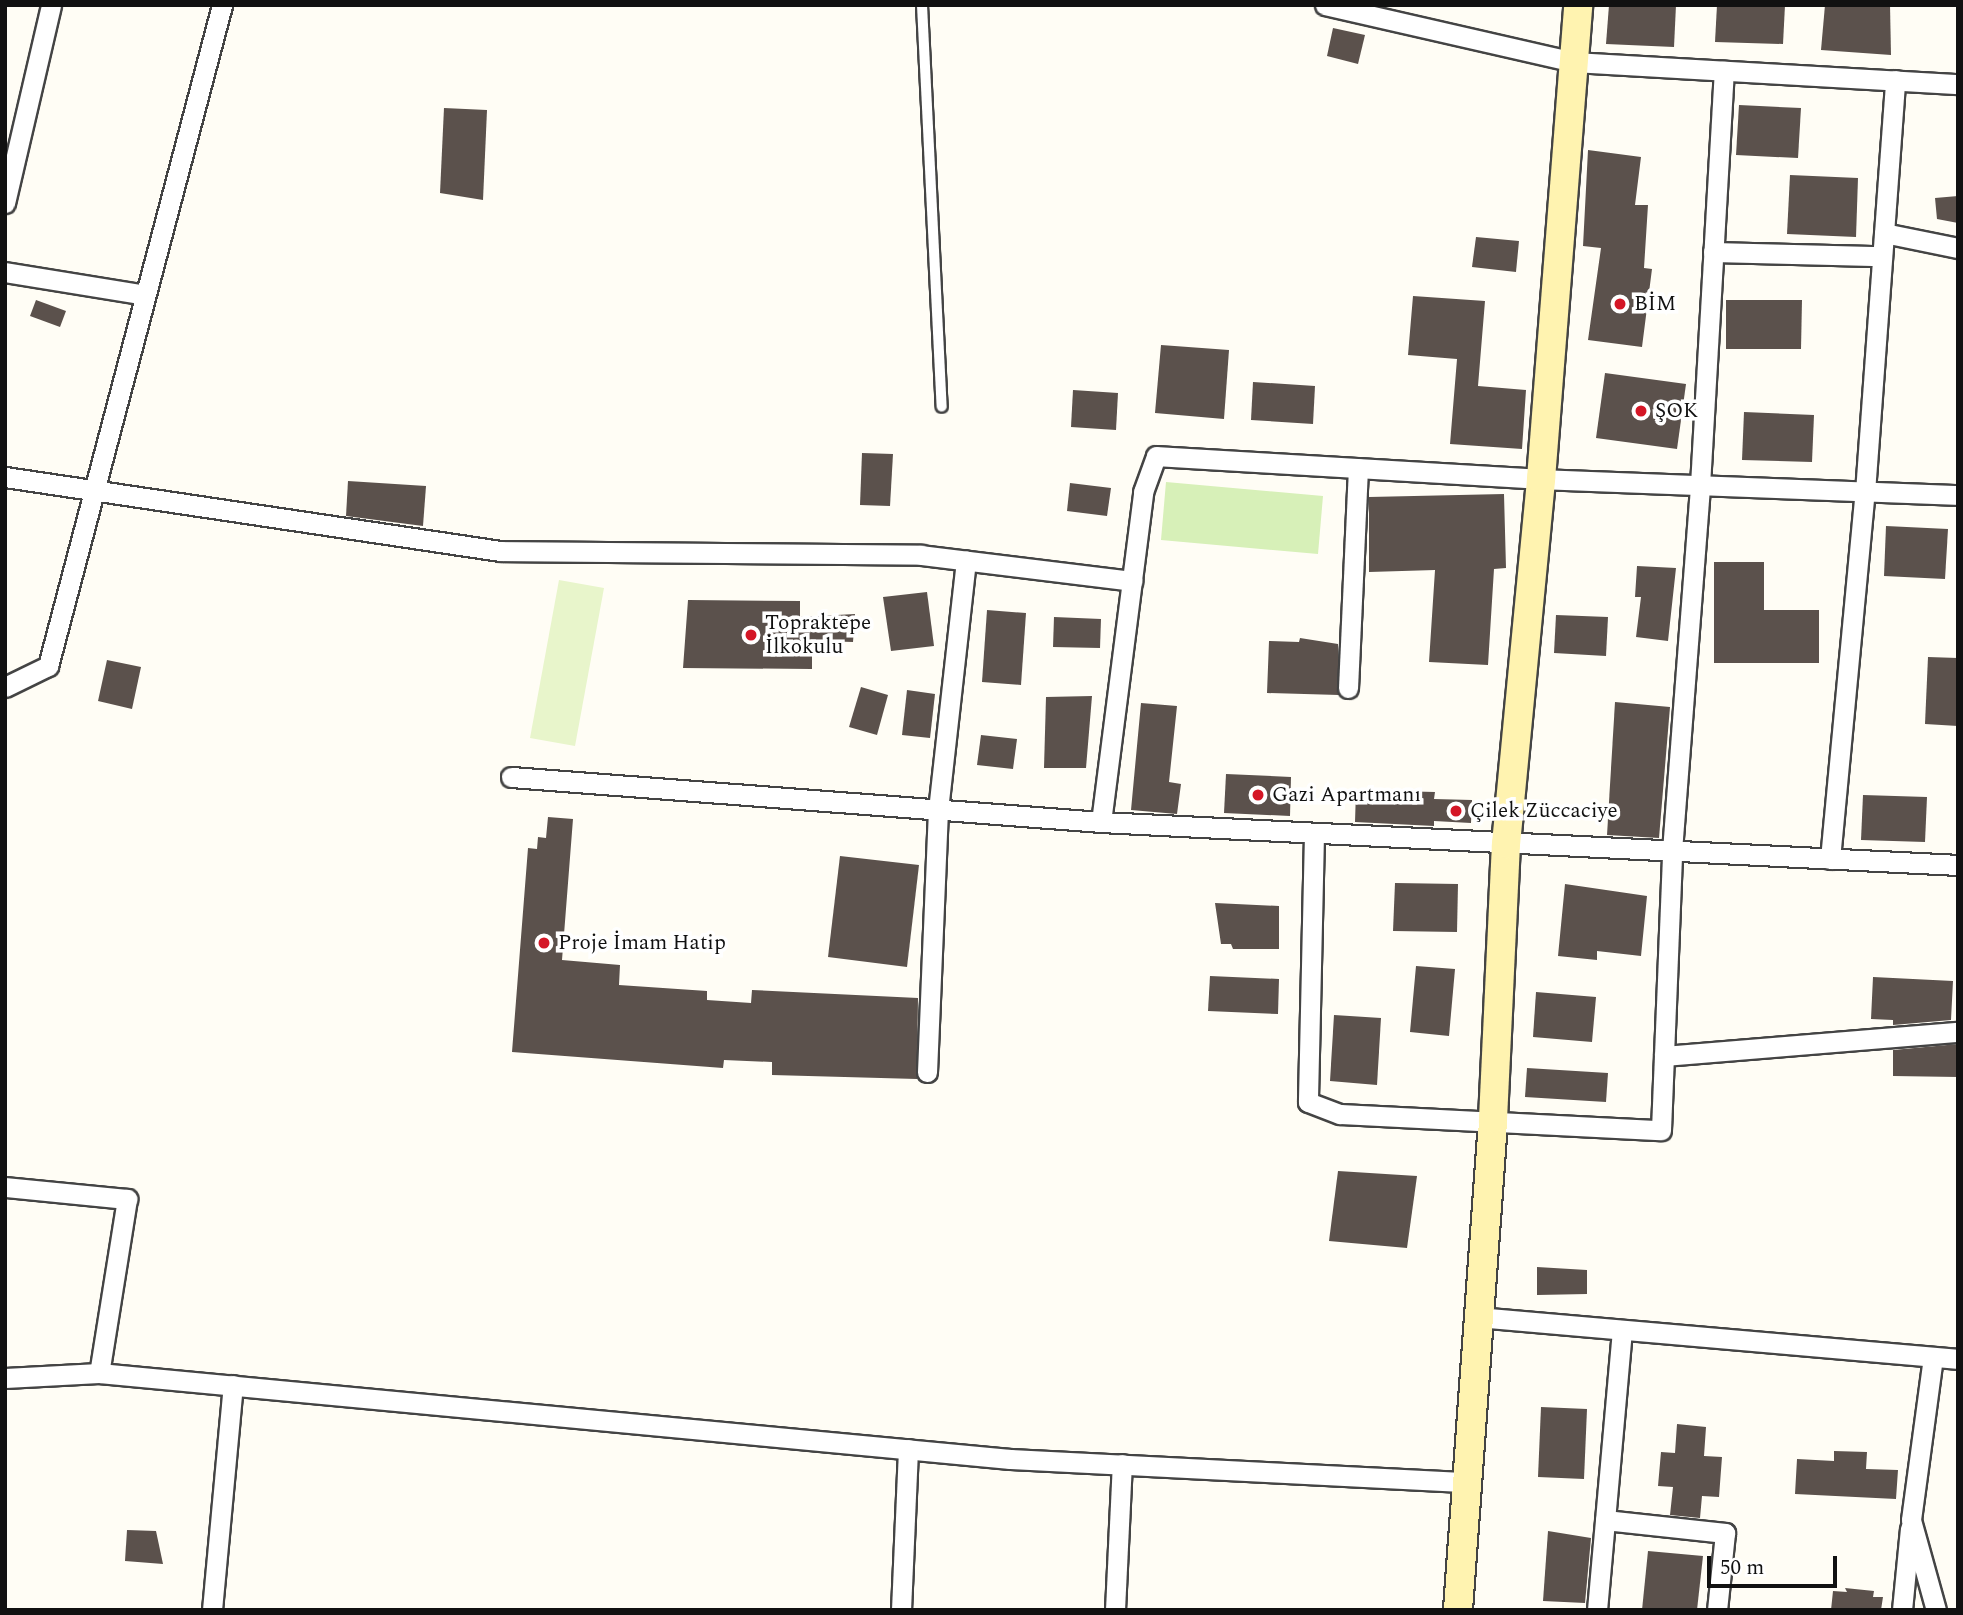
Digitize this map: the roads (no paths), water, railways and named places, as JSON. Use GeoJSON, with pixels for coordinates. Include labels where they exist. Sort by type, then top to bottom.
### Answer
{"type":"FeatureCollection","features":[{"type":"Feature","properties":{"kind":"main road"},"geometry":{"type":"LineString","coordinates":[[1458,1610],[1493,1119],[1506,844],[1541,479],[1578,5]]}},
{"type":"Feature","properties":{"kind":"street"},"geometry":{"type":"LineString","coordinates":[[5,203],[51,5]]}},
{"type":"Feature","properties":{"kind":"street"},"geometry":{"type":"LineString","coordinates":[[5,687],[48,666],[222,5]]}},
{"type":"Feature","properties":{"kind":"street"},"geometry":{"type":"LineString","coordinates":[[1325,5],[1574,62],[1958,84]]}},
{"type":"Feature","properties":{"kind":"street"},"geometry":{"type":"LineString","coordinates":[[1314,834],[1308,1102],[1340,1114],[1493,1119],[1661,1130],[1672,851],[1700,485],[1724,71]]}},
{"type":"Feature","properties":{"kind":"street"},"geometry":{"type":"LineString","coordinates":[[1830,859],[1865,492],[1895,80]]}},
{"type":"Feature","properties":{"kind":"street"},"geometry":{"type":"LineString","coordinates":[[1884,233],[1958,248]]}},
{"type":"Feature","properties":{"kind":"street"},"geometry":{"type":"LineString","coordinates":[[1713,252],[1882,256]]}},
{"type":"Feature","properties":{"kind":"street"},"geometry":{"type":"LineString","coordinates":[[5,272],[145,295]]}},
{"type":"Feature","properties":{"kind":"street"},"geometry":{"type":"LineString","coordinates":[[1101,822],[1143,492],[1156,456],[1541,479],[1958,495]]}},
{"type":"Feature","properties":{"kind":"street"},"geometry":{"type":"LineString","coordinates":[[1348,688],[1358,468]]}},
{"type":"Feature","properties":{"kind":"street"},"geometry":{"type":"LineString","coordinates":[[5,477],[500,551],[921,555],[1132,581]]}},
{"type":"Feature","properties":{"kind":"street"},"geometry":{"type":"LineString","coordinates":[[927,1073],[938,810],[966,561]]}},
{"type":"Feature","properties":{"kind":"street"},"geometry":{"type":"LineString","coordinates":[[511,777],[1101,822],[1958,865]]}},
{"type":"Feature","properties":{"kind":"street"},"geometry":{"type":"LineString","coordinates":[[1664,1055],[1958,1032]]}},
{"type":"Feature","properties":{"kind":"street"},"geometry":{"type":"LineString","coordinates":[[5,1188],[127,1199],[99,1373]]}},
{"type":"Feature","properties":{"kind":"street"},"geometry":{"type":"LineString","coordinates":[[1478,1317],[1958,1359]]}},
{"type":"Feature","properties":{"kind":"street"},"geometry":{"type":"LineString","coordinates":[[1598,1610],[1622,1330]]}},
{"type":"Feature","properties":{"kind":"street"},"geometry":{"type":"LineString","coordinates":[[1902,1610],[1933,1357]]}},
{"type":"Feature","properties":{"kind":"street"},"geometry":{"type":"LineString","coordinates":[[5,1378],[99,1373],[908,1449],[1122,1464],[1467,1482]]}},
{"type":"Feature","properties":{"kind":"street"},"geometry":{"type":"LineString","coordinates":[[212,1610],[233,1385]]}},
{"type":"Feature","properties":{"kind":"street"},"geometry":{"type":"LineString","coordinates":[[901,1610],[908,1449]]}},
{"type":"Feature","properties":{"kind":"street"},"geometry":{"type":"LineString","coordinates":[[1115,1610],[1122,1464]]}},
{"type":"Feature","properties":{"kind":"street"},"geometry":{"type":"LineString","coordinates":[[1605,1520],[1725,1533],[1717,1610]]}},
{"type":"Feature","properties":{"kind":"street"},"geometry":{"type":"LineString","coordinates":[[1911,1520],[1936,1610]]}},
{"type":"Feature","properties":{"kind":"lane"},"geometry":{"type":"LineString","coordinates":[[922,5],[942,407]]}},
{"type":"Feature","properties":{"kind":"place","name":"BİM"},"geometry":{"type":"Point","coordinates":[1620,304]}},
{"type":"Feature","properties":{"kind":"place","name":"ŞOK"},"geometry":{"type":"Point","coordinates":[1641,411]}},
{"type":"Feature","properties":{"kind":"place","name":"Topraktepe İlkokulu"},"geometry":{"type":"Point","coordinates":[751,635]}},
{"type":"Feature","properties":{"kind":"place","name":"Gazi Apartmanı"},"geometry":{"type":"Point","coordinates":[1258,795]}},
{"type":"Feature","properties":{"kind":"place","name":"Çilek Züccaciye"},"geometry":{"type":"Point","coordinates":[1456,811]}},
{"type":"Feature","properties":{"kind":"place","name":"Proje İmam Hatip"},"geometry":{"type":"Point","coordinates":[544,943]}}]}
